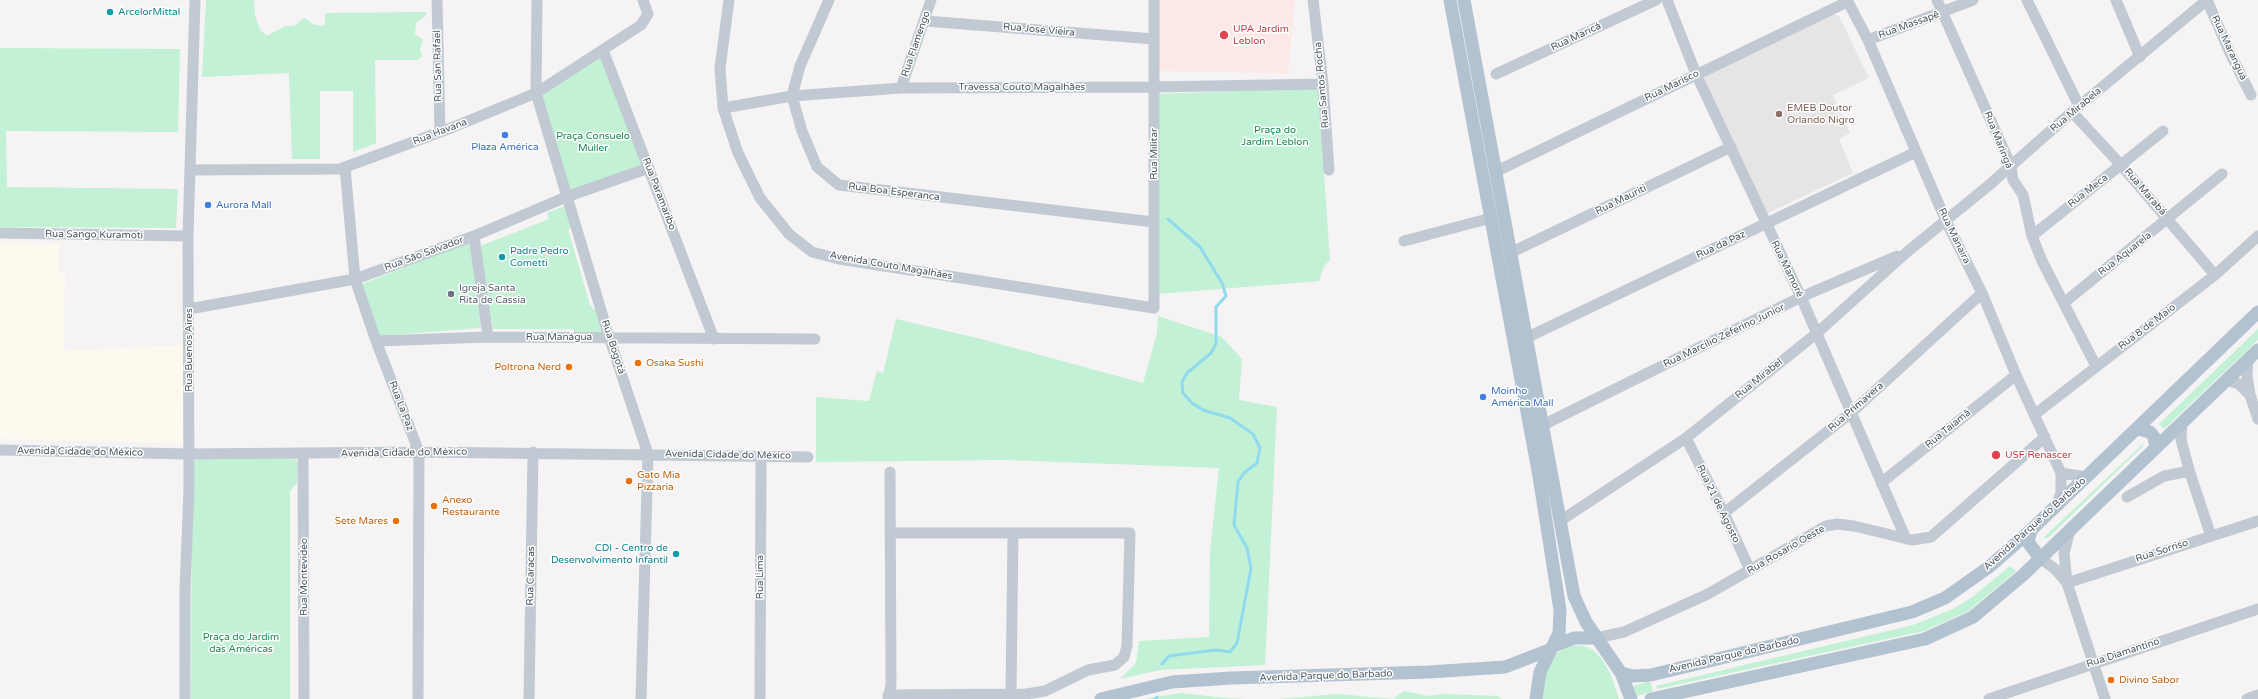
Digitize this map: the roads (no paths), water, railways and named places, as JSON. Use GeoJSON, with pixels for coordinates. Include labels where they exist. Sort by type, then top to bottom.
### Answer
{"type":"FeatureCollection","features":[{"type":"Feature","properties":{"kind":"main road"},"geometry":{"type":"LineString","coordinates":[[1450,0],[1538,469],[1560,610],[1561,622],[1540,672],[1536,699]]}},
{"type":"Feature","properties":{"kind":"main road"},"geometry":{"type":"LineString","coordinates":[[1464,0],[1512,252],[1526,338],[1574,596],[1579,610],[1596,638],[1621,672],[1631,699]]}},
{"type":"Feature","properties":{"kind":"main road","name":"Avenida Parque do Barbado"},"geometry":{"type":"LineString","coordinates":[[1621,672],[1633,676],[1651,675],[1912,612],[1945,598],[1964,587],[2031,530],[2138,429],[2258,312]]}},
{"type":"Feature","properties":{"kind":"main road"},"geometry":{"type":"LineString","coordinates":[[1651,699],[1925,639],[1973,617],[1996,600],[2258,350]]}},
{"type":"Feature","properties":{"kind":"main road"},"geometry":{"type":"LineString","coordinates":[[2138,429],[2150,432],[2159,445]]}},
{"type":"Feature","properties":{"kind":"main road"},"geometry":{"type":"LineString","coordinates":[[2031,530],[2028,542],[2040,558]]}},
{"type":"Feature","properties":{"kind":"main road","name":"Avenida Parque do Barbado"},"geometry":{"type":"LineString","coordinates":[[1102,699],[1172,682],[1231,678],[1429,672],[1505,667],[1574,638],[1596,638]]}},
{"type":"Feature","properties":{"kind":"street","name":"Rua Buenos Aires"},"geometry":{"type":"LineString","coordinates":[[185,699],[185,590],[187,566],[189,454],[188,236],[195,0]]}},
{"type":"Feature","properties":{"kind":"street","name":"Rua San Rafael"},"geometry":{"type":"LineString","coordinates":[[436,0],[440,132]]}},
{"type":"Feature","properties":{"kind":"street","name":"Rua Bogotá"},"geometry":{"type":"LineString","coordinates":[[537,0],[536,93],[609,338],[648,454],[641,699]]}},
{"type":"Feature","properties":{"kind":"street","name":"Rua Havana"},"geometry":{"type":"LineString","coordinates":[[190,170],[332,170],[345,167],[440,132],[536,93],[603,50],[644,22],[648,14],[643,0]]}},
{"type":"Feature","properties":{"kind":"street","name":"Avenida Couto Magalhães"},"geometry":{"type":"LineString","coordinates":[[729,0],[720,68],[723,108],[738,153],[760,198],[789,234],[812,252],[839,259],[1154,308]]}},
{"type":"Feature","properties":{"kind":"street"},"geometry":{"type":"LineString","coordinates":[[792,96],[800,66],[829,0]]}},
{"type":"Feature","properties":{"kind":"street","name":"Rua Flamengo"},"geometry":{"type":"LineString","coordinates":[[901,88],[931,0]]}},
{"type":"Feature","properties":{"kind":"street","name":"Rua Militar"},"geometry":{"type":"LineString","coordinates":[[1154,0],[1154,308]]}},
{"type":"Feature","properties":{"kind":"street","name":"Rua Santos Rocha"},"geometry":{"type":"LineString","coordinates":[[1313,0],[1323,84],[1329,170]]}},
{"type":"Feature","properties":{"kind":"street","name":"Rua Maricá"},"geometry":{"type":"LineString","coordinates":[[1496,74],[1656,0]]}},
{"type":"Feature","properties":{"kind":"street","name":"Rua Mamoré"},"geometry":{"type":"LineString","coordinates":[[1667,0],[1696,74],[1801,297],[1906,539]]}},
{"type":"Feature","properties":{"kind":"street","name":"Rua Maringá"},"geometry":{"type":"LineString","coordinates":[[1937,0],[2011,166],[2013,180],[2022,195],[2032,236],[2042,261],[2065,302],[2096,366]]}},
{"type":"Feature","properties":{"kind":"street","name":"Rua Massapê"},"geometry":{"type":"LineString","coordinates":[[1868,40],[1943,13],[1973,0]]}},
{"type":"Feature","properties":{"kind":"street","name":"Rua Marabá"},"geometry":{"type":"LineString","coordinates":[[2027,0],[2075,109],[2215,275]]}},
{"type":"Feature","properties":{"kind":"street"},"geometry":{"type":"LineString","coordinates":[[2116,0],[2140,57]]}},
{"type":"Feature","properties":{"kind":"street","name":"Rua Mirabela"},"geometry":{"type":"LineString","coordinates":[[1946,221],[2075,109],[2140,57],[2207,0]]}},
{"type":"Feature","properties":{"kind":"street","name":"Rua Maranguá"},"geometry":{"type":"LineString","coordinates":[[2207,0],[2230,53],[2251,95]]}},
{"type":"Feature","properties":{"kind":"street","name":"Rua Marisco"},"geometry":{"type":"LineString","coordinates":[[1497,171],[1847,1]]}},
{"type":"Feature","properties":{"kind":"street","name":"Rua Manaira"},"geometry":{"type":"LineString","coordinates":[[1847,1],[1868,40],[1946,221],[1982,293],[2016,375],[2061,473],[2061,493],[2057,504]]}},
{"type":"Feature","properties":{"kind":"street","name":"Rua José Vieira"},"geometry":{"type":"LineString","coordinates":[[925,21],[1154,39]]}},
{"type":"Feature","properties":{"kind":"street","name":"Rua Paramaribo"},"geometry":{"type":"LineString","coordinates":[[603,50],[650,168],[714,339]]}},
{"type":"Feature","properties":{"kind":"street","name":"Travessa Couto Magalhães"},"geometry":{"type":"LineString","coordinates":[[723,108],[792,96],[901,88],[1154,87],[1323,84]]}},
{"type":"Feature","properties":{"kind":"street","name":"Rua Boa Esperanca"},"geometry":{"type":"LineString","coordinates":[[792,96],[802,131],[817,167],[839,185],[1154,222]]}},
{"type":"Feature","properties":{"kind":"street","name":"Rua Meca"},"geometry":{"type":"LineString","coordinates":[[2032,236],[2163,131]]}},
{"type":"Feature","properties":{"kind":"street","name":"Rua Mauriti"},"geometry":{"type":"LineString","coordinates":[[1512,252],[1731,147]]}},
{"type":"Feature","properties":{"kind":"street","name":"Rua da Paz"},"geometry":{"type":"LineString","coordinates":[[1526,338],[1916,152]]}},
{"type":"Feature","properties":{"kind":"street","name":"Rua La Paz"},"geometry":{"type":"LineString","coordinates":[[345,167],[355,279],[376,341],[419,452],[418,699]]}},
{"type":"Feature","properties":{"kind":"street","name":"Rua São Salvador"},"geometry":{"type":"LineString","coordinates":[[189,309],[355,279],[474,236],[566,197],[650,168]]}},
{"type":"Feature","properties":{"kind":"street","name":"Rua Aquarela"},"geometry":{"type":"LineString","coordinates":[[2065,302],[2168,220],[2222,174]]}},
{"type":"Feature","properties":{"kind":"street"},"geometry":{"type":"LineString","coordinates":[[1404,241],[1491,218]]}},
{"type":"Feature","properties":{"kind":"street","name":"Rua Mirabel"},"geometry":{"type":"LineString","coordinates":[[1560,521],[1686,438],[1817,333],[1907,252],[1946,221]]}},
{"type":"Feature","properties":{"kind":"street","name":"Rua Sango Kuramoti"},"geometry":{"type":"LineString","coordinates":[[0,233],[188,236]]}},
{"type":"Feature","properties":{"kind":"street"},"geometry":{"type":"LineString","coordinates":[[474,236],[488,338]]}},
{"type":"Feature","properties":{"kind":"street","name":"Rua 8 de Maio"},"geometry":{"type":"LineString","coordinates":[[2034,415],[2215,275],[2258,236]]}},
{"type":"Feature","properties":{"kind":"street","name":"Rua Marcilio Zeferino Junior"},"geometry":{"type":"LineString","coordinates":[[1543,426],[1801,297],[1907,252]]}},
{"type":"Feature","properties":{"kind":"street","name":"Rua Primavera"},"geometry":{"type":"LineString","coordinates":[[1724,513],[1852,412],[1982,293]]}},
{"type":"Feature","properties":{"kind":"street","name":"Rua Manágua"},"geometry":{"type":"LineString","coordinates":[[376,341],[488,338],[815,339]]}},
{"type":"Feature","properties":{"kind":"street"},"geometry":{"type":"LineString","coordinates":[[2248,359],[2247,376],[2250,395],[2258,419]]}},
{"type":"Feature","properties":{"kind":"street","name":"Rua Taiamã"},"geometry":{"type":"LineString","coordinates":[[1881,483],[2016,375]]}},
{"type":"Feature","properties":{"kind":"street"},"geometry":{"type":"LineString","coordinates":[[2227,380],[2239,384],[2250,395]]}},
{"type":"Feature","properties":{"kind":"street"},"geometry":{"type":"LineString","coordinates":[[2182,423],[2180,437],[2184,454],[2210,536]]}},
{"type":"Feature","properties":{"kind":"street","name":"Rua Rosario Oeste"},"geometry":{"type":"LineString","coordinates":[[1596,638],[1618,634],[1649,622],[1708,594],[1826,526],[1837,524],[1854,526],[1906,539],[1925,539],[1936,534],[2045,437]]}},
{"type":"Feature","properties":{"kind":"street","name":"Rua 21 de Agosto"},"geometry":{"type":"LineString","coordinates":[[1686,438],[1724,513],[1750,570]]}},
{"type":"Feature","properties":{"kind":"street"},"geometry":{"type":"LineString","coordinates":[[2159,445],[2175,446],[2184,454]]}},
{"type":"Feature","properties":{"kind":"street","name":"Avenida Cidade do México"},"geometry":{"type":"LineString","coordinates":[[0,450],[189,454],[533,452],[808,457]]}},
{"type":"Feature","properties":{"kind":"street","name":"Rua Caracas"},"geometry":{"type":"LineString","coordinates":[[529,699],[533,452]]}},
{"type":"Feature","properties":{"kind":"street","name":"Rua Montevidéo"},"geometry":{"type":"LineString","coordinates":[[303,454],[304,699]]}},
{"type":"Feature","properties":{"kind":"street","name":"Rua Lima"},"geometry":{"type":"LineString","coordinates":[[760,699],[761,456]]}},
{"type":"Feature","properties":{"kind":"street"},"geometry":{"type":"LineString","coordinates":[[890,472],[891,694],[1011,694],[1045,691],[1088,670],[1115,665],[1124,657],[1127,646],[1130,533],[891,533]]}},
{"type":"Feature","properties":{"kind":"street"},"geometry":{"type":"LineString","coordinates":[[2127,497],[2164,476],[2185,472],[2190,473]]}},
{"type":"Feature","properties":{"kind":"street"},"geometry":{"type":"LineString","coordinates":[[2061,473],[2086,477]]}},
{"type":"Feature","properties":{"kind":"street","name":"Rua Sorriso"},"geometry":{"type":"LineString","coordinates":[[2067,583],[2258,521]]}},
{"type":"Feature","properties":{"kind":"street"},"geometry":{"type":"LineString","coordinates":[[2071,527],[2064,553],[2067,583],[2105,699]]}},
{"type":"Feature","properties":{"kind":"street"},"geometry":{"type":"LineString","coordinates":[[1011,694],[1013,533]]}},
{"type":"Feature","properties":{"kind":"street"},"geometry":{"type":"LineString","coordinates":[[2040,558],[2055,569],[2067,583]]}},
{"type":"Feature","properties":{"kind":"street","name":"Rua Diamantino"},"geometry":{"type":"LineString","coordinates":[[1989,699],[2258,609]]}},
{"type":"Feature","properties":{"kind":"street"},"geometry":{"type":"LineString","coordinates":[[2247,699],[2258,695]]}},
{"type":"Feature","properties":{"kind":"waterway"},"geometry":{"type":"LineString","coordinates":[[1162,664],[1169,656],[1216,650],[1230,652],[1237,643],[1251,568],[1247,548],[1234,525],[1238,482],[1244,473],[1257,463],[1260,448],[1253,434],[1230,418],[1203,410],[1192,403],[1183,393],[1182,382],[1187,373],[1211,353],[1216,344],[1216,307],[1226,296],[1222,283],[1200,247],[1168,219]]}},
{"type":"Feature","properties":{"kind":"place","name":"ArcelorMittal"},"geometry":{"type":"Point","coordinates":[110,12]}},
{"type":"Feature","properties":{"kind":"place","name":"UPA Jardim Leblon"},"geometry":{"type":"Point","coordinates":[1224,35]}},
{"type":"Feature","properties":{"kind":"place","name":"EMEB Doutor Orlando Nigro"},"geometry":{"type":"Point","coordinates":[1779,114]}},
{"type":"Feature","properties":{"kind":"place","name":"Plaza América"},"geometry":{"type":"Point","coordinates":[505,135]}},
{"type":"Feature","properties":{"kind":"place","name":"Aurora Mall"},"geometry":{"type":"Point","coordinates":[208,205]}},
{"type":"Feature","properties":{"kind":"place","name":"Padre Pedro Cometti"},"geometry":{"type":"Point","coordinates":[502,257]}},
{"type":"Feature","properties":{"kind":"place","name":"Igreja Santa Rita de Cassia"},"geometry":{"type":"Point","coordinates":[451,294]}},
{"type":"Feature","properties":{"kind":"place","name":"Osaka Sushi"},"geometry":{"type":"Point","coordinates":[638,363]}},
{"type":"Feature","properties":{"kind":"place","name":"Poltrona Nerd"},"geometry":{"type":"Point","coordinates":[569,367]}},
{"type":"Feature","properties":{"kind":"place","name":"Moinho América Mall"},"geometry":{"type":"Point","coordinates":[1483,397]}},
{"type":"Feature","properties":{"kind":"place","name":"USF Renascer"},"geometry":{"type":"Point","coordinates":[1996,455]}},
{"type":"Feature","properties":{"kind":"place","name":"Gato Mia Pizzaria"},"geometry":{"type":"Point","coordinates":[629,481]}},
{"type":"Feature","properties":{"kind":"place","name":"Anexo Restaurante"},"geometry":{"type":"Point","coordinates":[434,506]}},
{"type":"Feature","properties":{"kind":"place","name":"Sete Mares"},"geometry":{"type":"Point","coordinates":[396,521]}},
{"type":"Feature","properties":{"kind":"place","name":"CDI - Centro de Desenvolvimento Infantil"},"geometry":{"type":"Point","coordinates":[676,554]}},
{"type":"Feature","properties":{"kind":"place","name":"Divino Sabor"},"geometry":{"type":"Point","coordinates":[2111,680]}},
{"type":"Feature","properties":{"kind":"park label","name":"Praça do Jardim Leblon"},"geometry":{"type":"Point","coordinates":[1275,136]}},
{"type":"Feature","properties":{"kind":"park label","name":"Praça Consuelo Muller"},"geometry":{"type":"Point","coordinates":[593,142]}},
{"type":"Feature","properties":{"kind":"park label","name":"Praça do Jardim das Américas"},"geometry":{"type":"Point","coordinates":[241,642]}}]}
